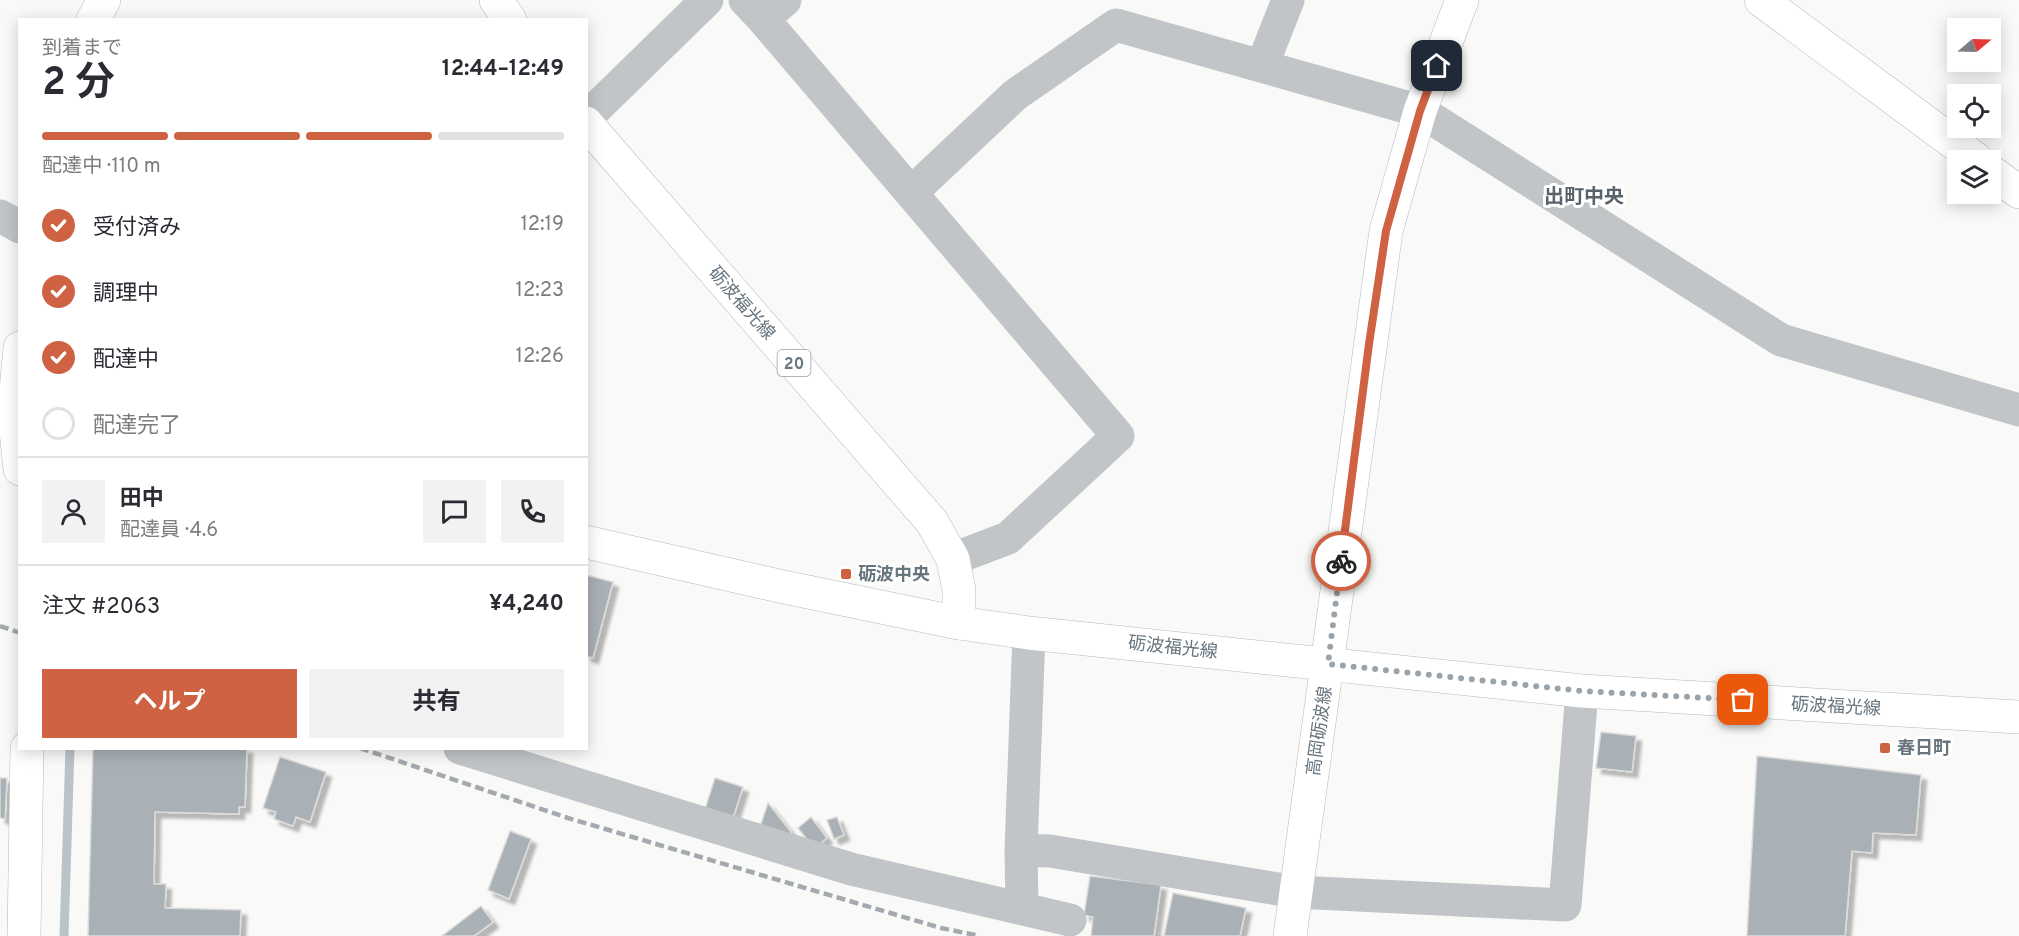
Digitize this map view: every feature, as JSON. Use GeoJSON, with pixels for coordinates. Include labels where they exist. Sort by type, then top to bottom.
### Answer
{"type":"FeatureCollection","features":[{"type":"Feature","properties":{"kind":"main road"},"geometry":{"type":"LineString","coordinates":[[94,18],[104,0]]}},
{"type":"Feature","properties":{"kind":"main road"},"geometry":{"type":"LineString","coordinates":[[496,0],[509,18]]}},
{"type":"Feature","properties":{"kind":"main road","name":"高岡砺波線"},"geometry":{"type":"LineString","coordinates":[[1290,936],[1386,231],[1420,111],[1462,0]]}},
{"type":"Feature","properties":{"kind":"main road"},"geometry":{"type":"LineString","coordinates":[[1761,0],[1964,150]]}},
{"type":"Feature","properties":{"kind":"main road","name":"砺波福光線"},"geometry":{"type":"LineString","coordinates":[[588,125],[932,522],[953,559],[959,591],[959,622],[1029,633],[1582,691],[2019,717]]}},
{"type":"Feature","properties":{"kind":"main road"},"geometry":{"type":"LineString","coordinates":[[2001,179],[2019,192]]}},
{"type":"Feature","properties":{"kind":"main road"},"geometry":{"type":"LineString","coordinates":[[18,362],[11,411],[18,456]]}},
{"type":"Feature","properties":{"kind":"main road"},"geometry":{"type":"LineString","coordinates":[[588,542],[779,586],[959,622]]}},
{"type":"Feature","properties":{"kind":"main road"},"geometry":{"type":"LineString","coordinates":[[24,936],[27,750]]}},
{"type":"Feature","properties":{"kind":"street"},"geometry":{"type":"LineString","coordinates":[[588,115],[707,0]]}},
{"type":"Feature","properties":{"kind":"street"},"geometry":{"type":"LineString","coordinates":[[1262,66],[1288,0]]}},
{"type":"Feature","properties":{"kind":"street"},"geometry":{"type":"LineString","coordinates":[[764,6],[912,192],[1118,436],[1008,538],[953,559]]}},
{"type":"Feature","properties":{"kind":"street"},"geometry":{"type":"LineString","coordinates":[[912,192],[1015,95],[1116,25],[1420,111],[1781,340],[2019,410]]}},
{"type":"Feature","properties":{"kind":"street"},"geometry":{"type":"LineString","coordinates":[[0,216],[18,226]]}},
{"type":"Feature","properties":{"kind":"street"},"geometry":{"type":"LineString","coordinates":[[1022,909],[1021,850],[1029,633]]}},
{"type":"Feature","properties":{"kind":"street"},"geometry":{"type":"LineString","coordinates":[[1021,850],[1050,851],[1296,892],[1565,905],[1582,691]]}},
{"type":"Feature","properties":{"kind":"street"},"geometry":{"type":"LineString","coordinates":[[467,750],[851,868],[1070,920]]}},
{"type":"Feature","properties":{"kind":"building"},"geometry":{"type":"Polygon","coordinates":[[[588,576],[613,582],[593,658],[588,657],[588,576]]]}},
{"type":"Feature","properties":{"kind":"building"},"geometry":{"type":"Polygon","coordinates":[[[1601,732],[1636,736],[1632,772],[1596,768],[1601,732]]]}},
{"type":"Feature","properties":{"kind":"building"},"geometry":{"type":"Polygon","coordinates":[[[93,750],[247,750],[245,807],[239,807],[239,814],[155,812],[154,884],[166,884],[165,908],[241,910],[240,936],[88,936],[93,750]]]}},
{"type":"Feature","properties":{"kind":"building"},"geometry":{"type":"Polygon","coordinates":[[[1757,756],[1921,775],[1916,835],[1873,833],[1872,853],[1852,851],[1845,936],[1747,936],[1757,756]]]}},
{"type":"Feature","properties":{"kind":"building"},"geometry":{"type":"Polygon","coordinates":[[[280,757],[326,772],[310,822],[296,817],[293,826],[274,819],[276,812],[263,808],[280,757]]]}},
{"type":"Feature","properties":{"kind":"building"},"geometry":{"type":"Polygon","coordinates":[[[0,778],[7,778],[5,819],[0,818],[0,778]]]}},
{"type":"Feature","properties":{"kind":"building"},"geometry":{"type":"Polygon","coordinates":[[[715,778],[743,787],[733,818],[705,809],[715,778]]]}},
{"type":"Feature","properties":{"kind":"building"},"geometry":{"type":"Polygon","coordinates":[[[768,803],[791,832],[786,848],[758,833],[768,803]]]}},
{"type":"Feature","properties":{"kind":"building"},"geometry":{"type":"Polygon","coordinates":[[[811,817],[827,838],[814,848],[798,828],[811,817]]]}},
{"type":"Feature","properties":{"kind":"building"},"geometry":{"type":"Polygon","coordinates":[[[837,817],[844,835],[834,839],[827,820],[837,817]]]}},
{"type":"Feature","properties":{"kind":"building"},"geometry":{"type":"Polygon","coordinates":[[[510,831],[531,839],[509,899],[488,890],[510,831]]]}},
{"type":"Feature","properties":{"kind":"building"},"geometry":{"type":"Polygon","coordinates":[[[1090,876],[1161,885],[1154,936],[1091,936],[1093,917],[1084,915],[1090,876]]]}},
{"type":"Feature","properties":{"kind":"building"},"geometry":{"type":"Polygon","coordinates":[[[1173,893],[1246,908],[1240,936],[1164,936],[1173,893]]]}},
{"type":"Feature","properties":{"kind":"building"},"geometry":{"type":"Polygon","coordinates":[[[481,906],[493,922],[474,936],[442,936],[481,906]]]}},
{"type":"Feature","properties":{"kind":"waterway"},"geometry":{"type":"LineString","coordinates":[[64,936],[70,750]]}},
{"type":"Feature","properties":{"kind":"railway"},"geometry":{"type":"LineString","coordinates":[[0,626],[18,632]]}},
{"type":"Feature","properties":{"kind":"railway"},"geometry":{"type":"LineString","coordinates":[[366,750],[568,818],[941,928],[980,936]]}},
{"type":"Feature","properties":{"kind":"way so far"},"geometry":{"type":"LineString","coordinates":[[1341,561],[1328,664],[1582,691],[1743,700]]}},
{"type":"Feature","properties":{"kind":"place","name":"砺波中央"},"geometry":{"type":"Point","coordinates":[846,574]}},
{"type":"Feature","properties":{"kind":"place","name":"春日町"},"geometry":{"type":"Point","coordinates":[1885,748]}},
{"type":"Feature","properties":{"kind":"district","name":"出町中央"},"geometry":{"type":"Point","coordinates":[1584,196]}},
{"type":"Feature","properties":{"kind":"route"},"geometry":{"type":"LineString","coordinates":[[1341,561],[1386,231],[1420,111],[1437,66]]}}]}
